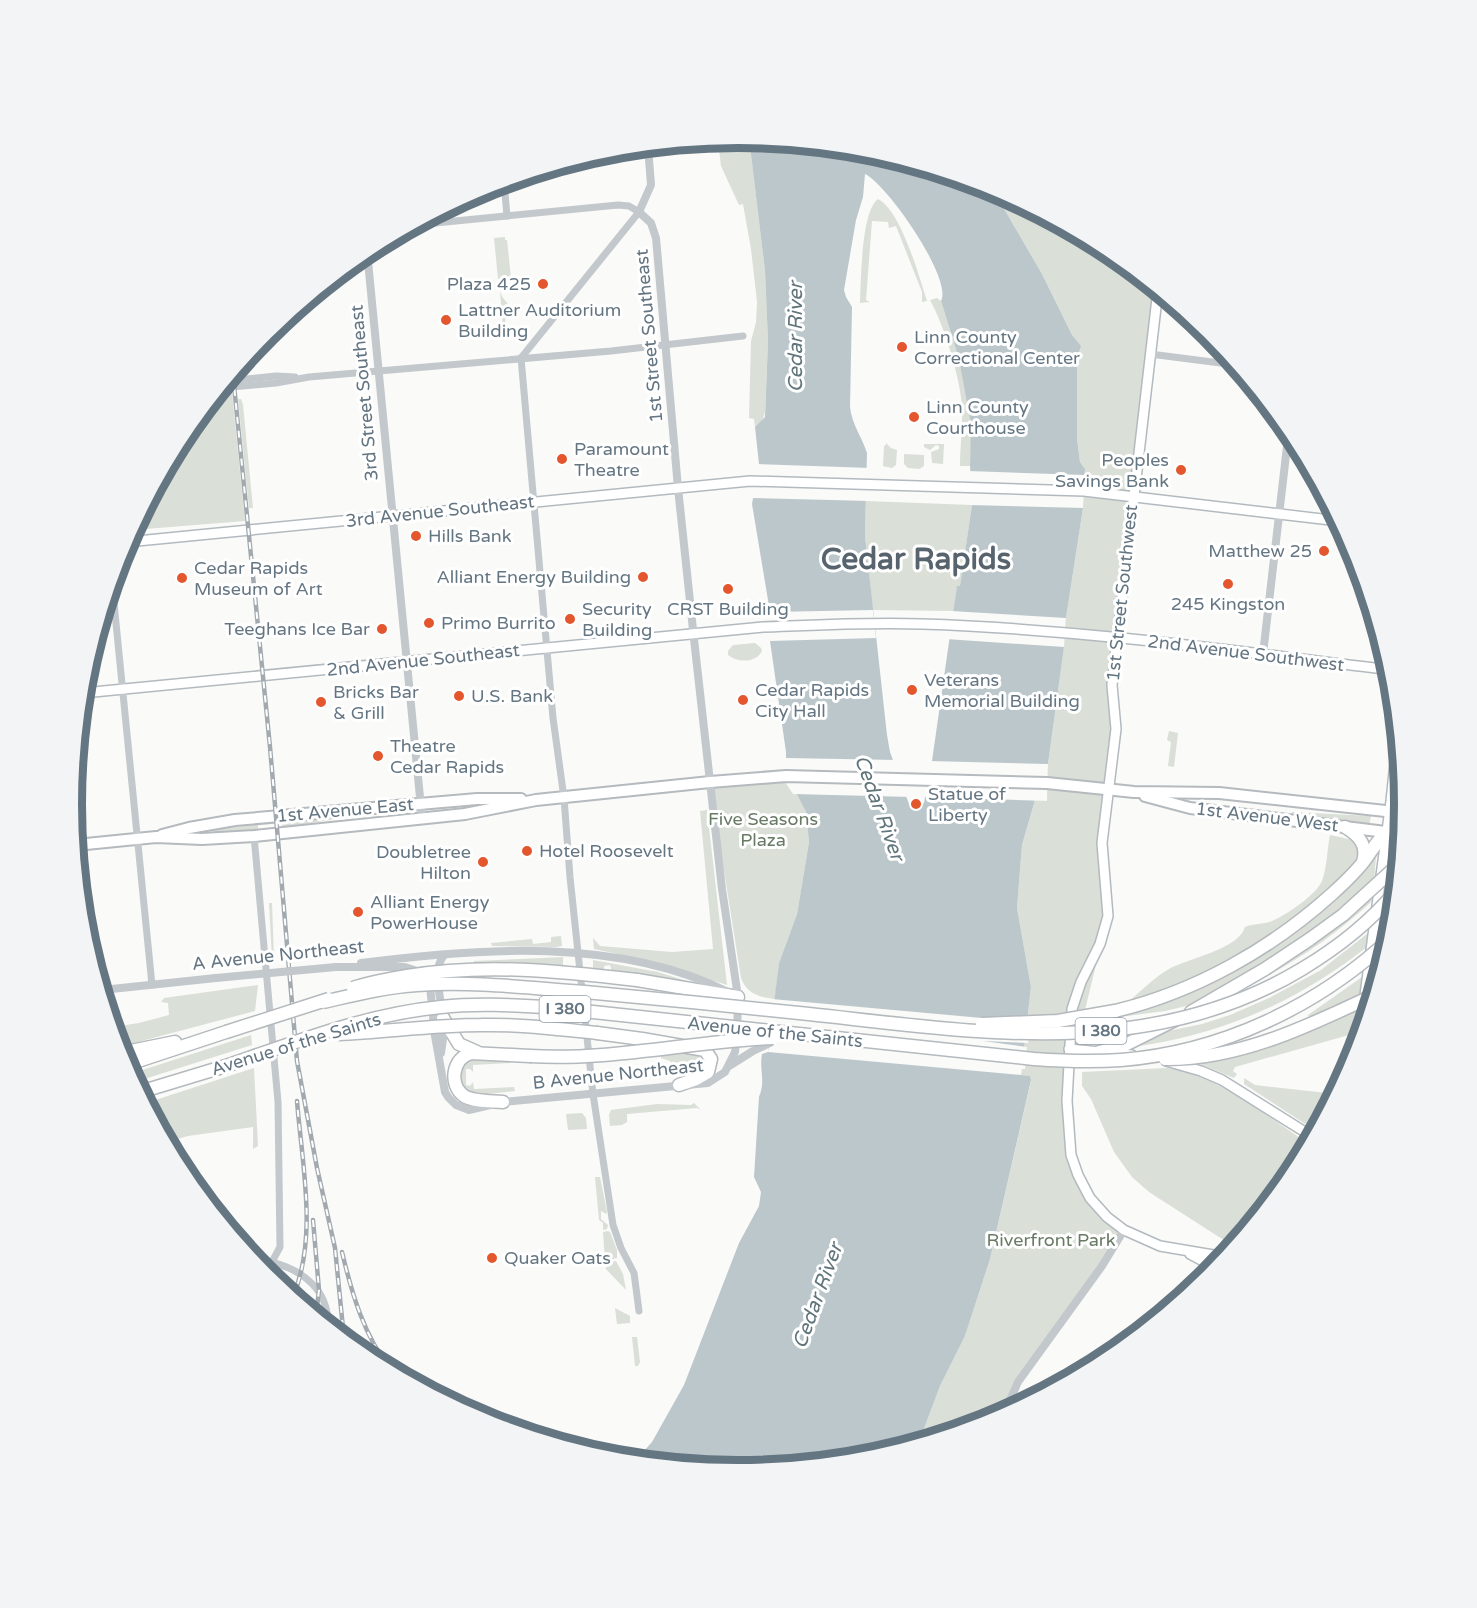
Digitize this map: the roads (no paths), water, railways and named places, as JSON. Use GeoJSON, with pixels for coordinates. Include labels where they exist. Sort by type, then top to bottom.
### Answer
{"type":"FeatureCollection","features":[{"type":"Feature","properties":{"kind":"highway"},"geometry":{"type":"LineString","coordinates":[[1345,827],[1354,832],[1363,844],[1365,856],[1362,864]]}},
{"type":"Feature","properties":{"kind":"highway"},"geometry":{"type":"LineString","coordinates":[[924,1026],[1038,1023],[1115,1011],[1168,995],[1238,962],[1279,936],[1312,910],[1362,864],[1380,837],[1387,832]]}},
{"type":"Feature","properties":{"kind":"highway"},"geometry":{"type":"LineString","coordinates":[[1100,1052],[1123,1046],[1162,1028],[1266,969],[1356,904],[1391,872]]}},
{"type":"Feature","properties":{"kind":"highway","name":"Avenue of the Saints"},"geometry":{"type":"LineString","coordinates":[[135,1062],[323,1002],[387,988],[417,985],[478,985],[660,999],[998,1033],[1077,1032],[1154,1025],[1206,1013],[1269,988],[1318,960],[1352,934],[1387,899]]}},
{"type":"Feature","properties":{"kind":"highway","name":"Avenue of the Saints"},"geometry":{"type":"LineString","coordinates":[[148,1090],[362,1022],[417,1010],[491,1004],[557,1008],[1034,1059],[1084,1061],[1136,1058],[1222,1039],[1274,1018],[1335,983],[1378,950]]}},
{"type":"Feature","properties":{"kind":"highway"},"geometry":{"type":"LineString","coordinates":[[323,1002],[375,982],[452,970],[520,968],[637,980],[738,997]]}},
{"type":"Feature","properties":{"kind":"highway"},"geometry":{"type":"LineString","coordinates":[[1136,1058],[1187,1058],[1237,1049],[1313,1023],[1365,998]]}},
{"type":"Feature","properties":{"kind":"highway"},"geometry":{"type":"LineString","coordinates":[[443,1018],[459,1044],[468,1049],[530,1056],[609,1055],[722,1040],[817,1036]]}},
{"type":"Feature","properties":{"kind":"highway"},"geometry":{"type":"LineString","coordinates":[[316,1035],[432,1026],[508,1025],[642,1039],[700,1048],[709,1054],[711,1064],[708,1072],[679,1085]]}},
{"type":"Feature","properties":{"kind":"highway"},"geometry":{"type":"LineString","coordinates":[[131,1051],[212,1036]]}},
{"type":"Feature","properties":{"kind":"highway"},"geometry":{"type":"LineString","coordinates":[[642,1039],[737,1042]]}},
{"type":"Feature","properties":{"kind":"highway"},"geometry":{"type":"LineString","coordinates":[[479,1052],[464,1055],[460,1059],[454,1071],[456,1085],[459,1091],[469,1098],[503,1101]]}},
{"type":"Feature","properties":{"kind":"main road","name":"1st Street Southwest"},"geometry":{"type":"LineString","coordinates":[[1157,299],[1112,685],[1116,729],[1102,843],[1108,916],[1100,944],[1074,1000],[1069,1049],[1068,1128],[1071,1155],[1078,1175],[1090,1198],[1107,1217],[1124,1230],[1154,1244],[1183,1250]]}},
{"type":"Feature","properties":{"kind":"main road","name":"3rd Avenue Southeast"},"geometry":{"type":"LineString","coordinates":[[138,541],[753,481],[1084,491],[1330,520]]}},
{"type":"Feature","properties":{"kind":"main road","name":"2nd Avenue Southeast"},"geometry":{"type":"LineString","coordinates":[[92,692],[766,627],[944,625]]}},
{"type":"Feature","properties":{"kind":"main road","name":"2nd Avenue Southwest"},"geometry":{"type":"LineString","coordinates":[[944,625],[1117,638],[1380,669]]}},
{"type":"Feature","properties":{"kind":"main road","name":"1st Avenue East"},"geometry":{"type":"LineString","coordinates":[[156,837],[234,820],[490,798],[536,800],[564,798],[786,776],[1047,783]]}},
{"type":"Feature","properties":{"kind":"main road"},"geometry":{"type":"LineString","coordinates":[[1364,1000],[1393,778]]}},
{"type":"Feature","properties":{"kind":"main road","name":"1st Avenue West"},"geometry":{"type":"LineString","coordinates":[[1047,783],[1134,792],[1220,794],[1394,812]]}},
{"type":"Feature","properties":{"kind":"main road","name":"1st Avenue West"},"geometry":{"type":"LineString","coordinates":[[1134,792],[1190,808],[1393,833]]}},
{"type":"Feature","properties":{"kind":"main road","name":"1st Avenue East"},"geometry":{"type":"LineString","coordinates":[[84,843],[156,837],[202,839],[254,836],[481,811],[536,800]]}},
{"type":"Feature","properties":{"kind":"main road"},"geometry":{"type":"LineString","coordinates":[[1069,1049],[1167,1062],[1212,1075],[1240,1090],[1306,1133]]}},
{"type":"Feature","properties":{"kind":"main road"},"geometry":{"type":"LineString","coordinates":[[1183,1250],[1214,1255]]}},
{"type":"Feature","properties":{"kind":"main road"},"geometry":{"type":"LineString","coordinates":[[1183,1250],[1207,1263]]}},
{"type":"Feature","properties":{"kind":"street"},"geometry":{"type":"LineString","coordinates":[[639,1311],[634,1273],[621,1248],[613,1225],[593,1094],[564,798],[553,718],[521,358],[639,212],[649,194],[651,185],[649,155]]}},
{"type":"Feature","properties":{"kind":"street"},"geometry":{"type":"LineString","coordinates":[[505,191],[507,216]]}},
{"type":"Feature","properties":{"kind":"street"},"geometry":{"type":"LineString","coordinates":[[435,223],[618,205],[628,206],[639,212]]}},
{"type":"Feature","properties":{"kind":"street","name":"1st Street Southeast"},"geometry":{"type":"LineString","coordinates":[[639,212],[651,223],[657,238],[678,488],[722,889],[738,997]]}},
{"type":"Feature","properties":{"kind":"street","name":"3rd Street Southeast"},"geometry":{"type":"LineString","coordinates":[[368,263],[422,818]]}},
{"type":"Feature","properties":{"kind":"street"},"geometry":{"type":"LineString","coordinates":[[232,387],[276,383],[304,377],[743,336]]}},
{"type":"Feature","properties":{"kind":"street"},"geometry":{"type":"LineString","coordinates":[[1150,354],[1225,364]]}},
{"type":"Feature","properties":{"kind":"street"},"geometry":{"type":"LineString","coordinates":[[238,380],[276,376],[304,377]]}},
{"type":"Feature","properties":{"kind":"street"},"geometry":{"type":"LineString","coordinates":[[1263,654],[1287,445]]}},
{"type":"Feature","properties":{"kind":"street"},"geometry":{"type":"LineString","coordinates":[[114,603],[152,985]]}},
{"type":"Feature","properties":{"kind":"street"},"geometry":{"type":"LineString","coordinates":[[254,836],[278,1102],[280,1238],[278,1253],[271,1262],[296,1272],[319,1290],[327,1314]]}},
{"type":"Feature","properties":{"kind":"street","name":"A Avenue Northeast"},"geometry":{"type":"LineString","coordinates":[[109,989],[444,954],[502,952],[579,953],[664,969],[708,983],[738,997]]}},
{"type":"Feature","properties":{"kind":"street"},"geometry":{"type":"LineString","coordinates":[[441,1059],[443,1018],[438,969],[444,954]]}},
{"type":"Feature","properties":{"kind":"street"},"geometry":{"type":"LineString","coordinates":[[336,967],[398,966],[410,968],[422,974],[430,986],[435,1036],[441,1059]]}},
{"type":"Feature","properties":{"kind":"street","name":"B Avenue Northeast"},"geometry":{"type":"LineString","coordinates":[[729,1066],[737,1042],[738,997]]}},
{"type":"Feature","properties":{"kind":"street","name":"B Avenue Northeast"},"geometry":{"type":"LineString","coordinates":[[441,1059],[445,1092],[456,1105],[469,1110],[503,1101],[708,1083],[747,1054],[770,1043]]}},
{"type":"Feature","properties":{"kind":"street"},"geometry":{"type":"LineString","coordinates":[[1010,1401],[1018,1382],[1102,1266],[1124,1230]]}},
{"type":"Feature","properties":{"kind":"water","name":"Cedar River"},"geometry":{"type":"Polygon","coordinates":[[[750,148],[824,154],[908,170],[1001,203],[1042,274],[1072,335],[1081,346],[1077,357],[1077,439],[1080,462],[1085,469],[1083,508],[1066,618],[1048,764],[1047,801],[1035,800],[1022,845],[1017,908],[1031,987],[1021,1075],[1030,1076],[1031,1080],[990,1259],[965,1336],[940,1386],[922,1434],[866,1447],[781,1459],[696,1459],[643,1452],[652,1442],[684,1385],[739,1243],[759,1206],[761,1192],[754,1177],[759,1097],[762,1085],[762,1054],[768,1052],[779,963],[797,914],[809,842],[806,812],[786,777],[786,752],[770,641],[770,612],[752,504],[759,464],[755,427],[765,417],[768,341],[765,271],[750,148]],[[865,174],[863,197],[856,220],[844,290],[852,307],[850,407],[867,453],[865,536],[887,735],[890,752],[909,804],[912,809],[917,810],[924,803],[932,761],[957,586],[960,586],[972,505],[971,424],[959,359],[941,301],[942,290],[937,273],[916,233],[888,195],[865,174]]]}},
{"type":"Feature","properties":{"kind":"railway"},"geometry":{"type":"LineString","coordinates":[[234,385],[270,747],[297,1061],[335,1248],[343,1327]]}},
{"type":"Feature","properties":{"kind":"railway"},"geometry":{"type":"LineString","coordinates":[[296,1288],[301,1274],[307,1225],[305,1175],[297,1101]]}},
{"type":"Feature","properties":{"kind":"railway"},"geometry":{"type":"LineString","coordinates":[[313,1220],[319,1290],[317,1306]]}},
{"type":"Feature","properties":{"kind":"railway"},"geometry":{"type":"LineString","coordinates":[[342,1252],[366,1329],[379,1352]]}},
{"type":"Feature","properties":{"kind":"place","name":"Plaza 425"},"geometry":{"type":"Point","coordinates":[543,284]}},
{"type":"Feature","properties":{"kind":"place","name":"Lattner Auditorium Building"},"geometry":{"type":"Point","coordinates":[446,320]}},
{"type":"Feature","properties":{"kind":"place","name":"Linn County Correctional Center"},"geometry":{"type":"Point","coordinates":[902,347]}},
{"type":"Feature","properties":{"kind":"place","name":"Linn County Courthouse"},"geometry":{"type":"Point","coordinates":[914,417]}},
{"type":"Feature","properties":{"kind":"place","name":"Paramount Theatre"},"geometry":{"type":"Point","coordinates":[562,459]}},
{"type":"Feature","properties":{"kind":"place","name":"Peoples Savings Bank"},"geometry":{"type":"Point","coordinates":[1181,470]}},
{"type":"Feature","properties":{"kind":"place","name":"Hills Bank"},"geometry":{"type":"Point","coordinates":[416,536]}},
{"type":"Feature","properties":{"kind":"place","name":"Matthew 25"},"geometry":{"type":"Point","coordinates":[1324,551]}},
{"type":"Feature","properties":{"kind":"place","name":"Alliant Energy Building"},"geometry":{"type":"Point","coordinates":[643,577]}},
{"type":"Feature","properties":{"kind":"place","name":"Cedar Rapids Museum of Art"},"geometry":{"type":"Point","coordinates":[182,578]}},
{"type":"Feature","properties":{"kind":"place","name":"245 Kingston"},"geometry":{"type":"Point","coordinates":[1228,584]}},
{"type":"Feature","properties":{"kind":"place","name":"CRST Building"},"geometry":{"type":"Point","coordinates":[728,589]}},
{"type":"Feature","properties":{"kind":"place","name":"Security Building"},"geometry":{"type":"Point","coordinates":[570,619]}},
{"type":"Feature","properties":{"kind":"place","name":"Primo Burrito"},"geometry":{"type":"Point","coordinates":[429,623]}},
{"type":"Feature","properties":{"kind":"place","name":"Teeghans Ice Bar"},"geometry":{"type":"Point","coordinates":[382,629]}},
{"type":"Feature","properties":{"kind":"place","name":"Veterans Memorial Building"},"geometry":{"type":"Point","coordinates":[912,690]}},
{"type":"Feature","properties":{"kind":"place","name":"U.S. Bank"},"geometry":{"type":"Point","coordinates":[459,696]}},
{"type":"Feature","properties":{"kind":"place","name":"Cedar Rapids City Hall"},"geometry":{"type":"Point","coordinates":[743,700]}},
{"type":"Feature","properties":{"kind":"place","name":"Bricks Bar & Grill"},"geometry":{"type":"Point","coordinates":[321,702]}},
{"type":"Feature","properties":{"kind":"place","name":"Theatre Cedar Rapids"},"geometry":{"type":"Point","coordinates":[378,756]}},
{"type":"Feature","properties":{"kind":"place","name":"Statue of Liberty"},"geometry":{"type":"Point","coordinates":[916,804]}},
{"type":"Feature","properties":{"kind":"place","name":"Hotel Roosevelt"},"geometry":{"type":"Point","coordinates":[527,851]}},
{"type":"Feature","properties":{"kind":"place","name":"Doubletree Hilton"},"geometry":{"type":"Point","coordinates":[483,862]}},
{"type":"Feature","properties":{"kind":"place","name":"Alliant Energy PowerHouse"},"geometry":{"type":"Point","coordinates":[358,912]}},
{"type":"Feature","properties":{"kind":"place","name":"Quaker Oats"},"geometry":{"type":"Point","coordinates":[492,1258]}},
{"type":"Feature","properties":{"kind":"district","name":"Cedar Rapids"},"geometry":{"type":"Point","coordinates":[916,559]}},
{"type":"Feature","properties":{"kind":"park label","name":"Five Seasons Plaza"},"geometry":{"type":"Point","coordinates":[763,829]}},
{"type":"Feature","properties":{"kind":"park label","name":"Riverfront Park"},"geometry":{"type":"Point","coordinates":[1051,1240]}}]}
